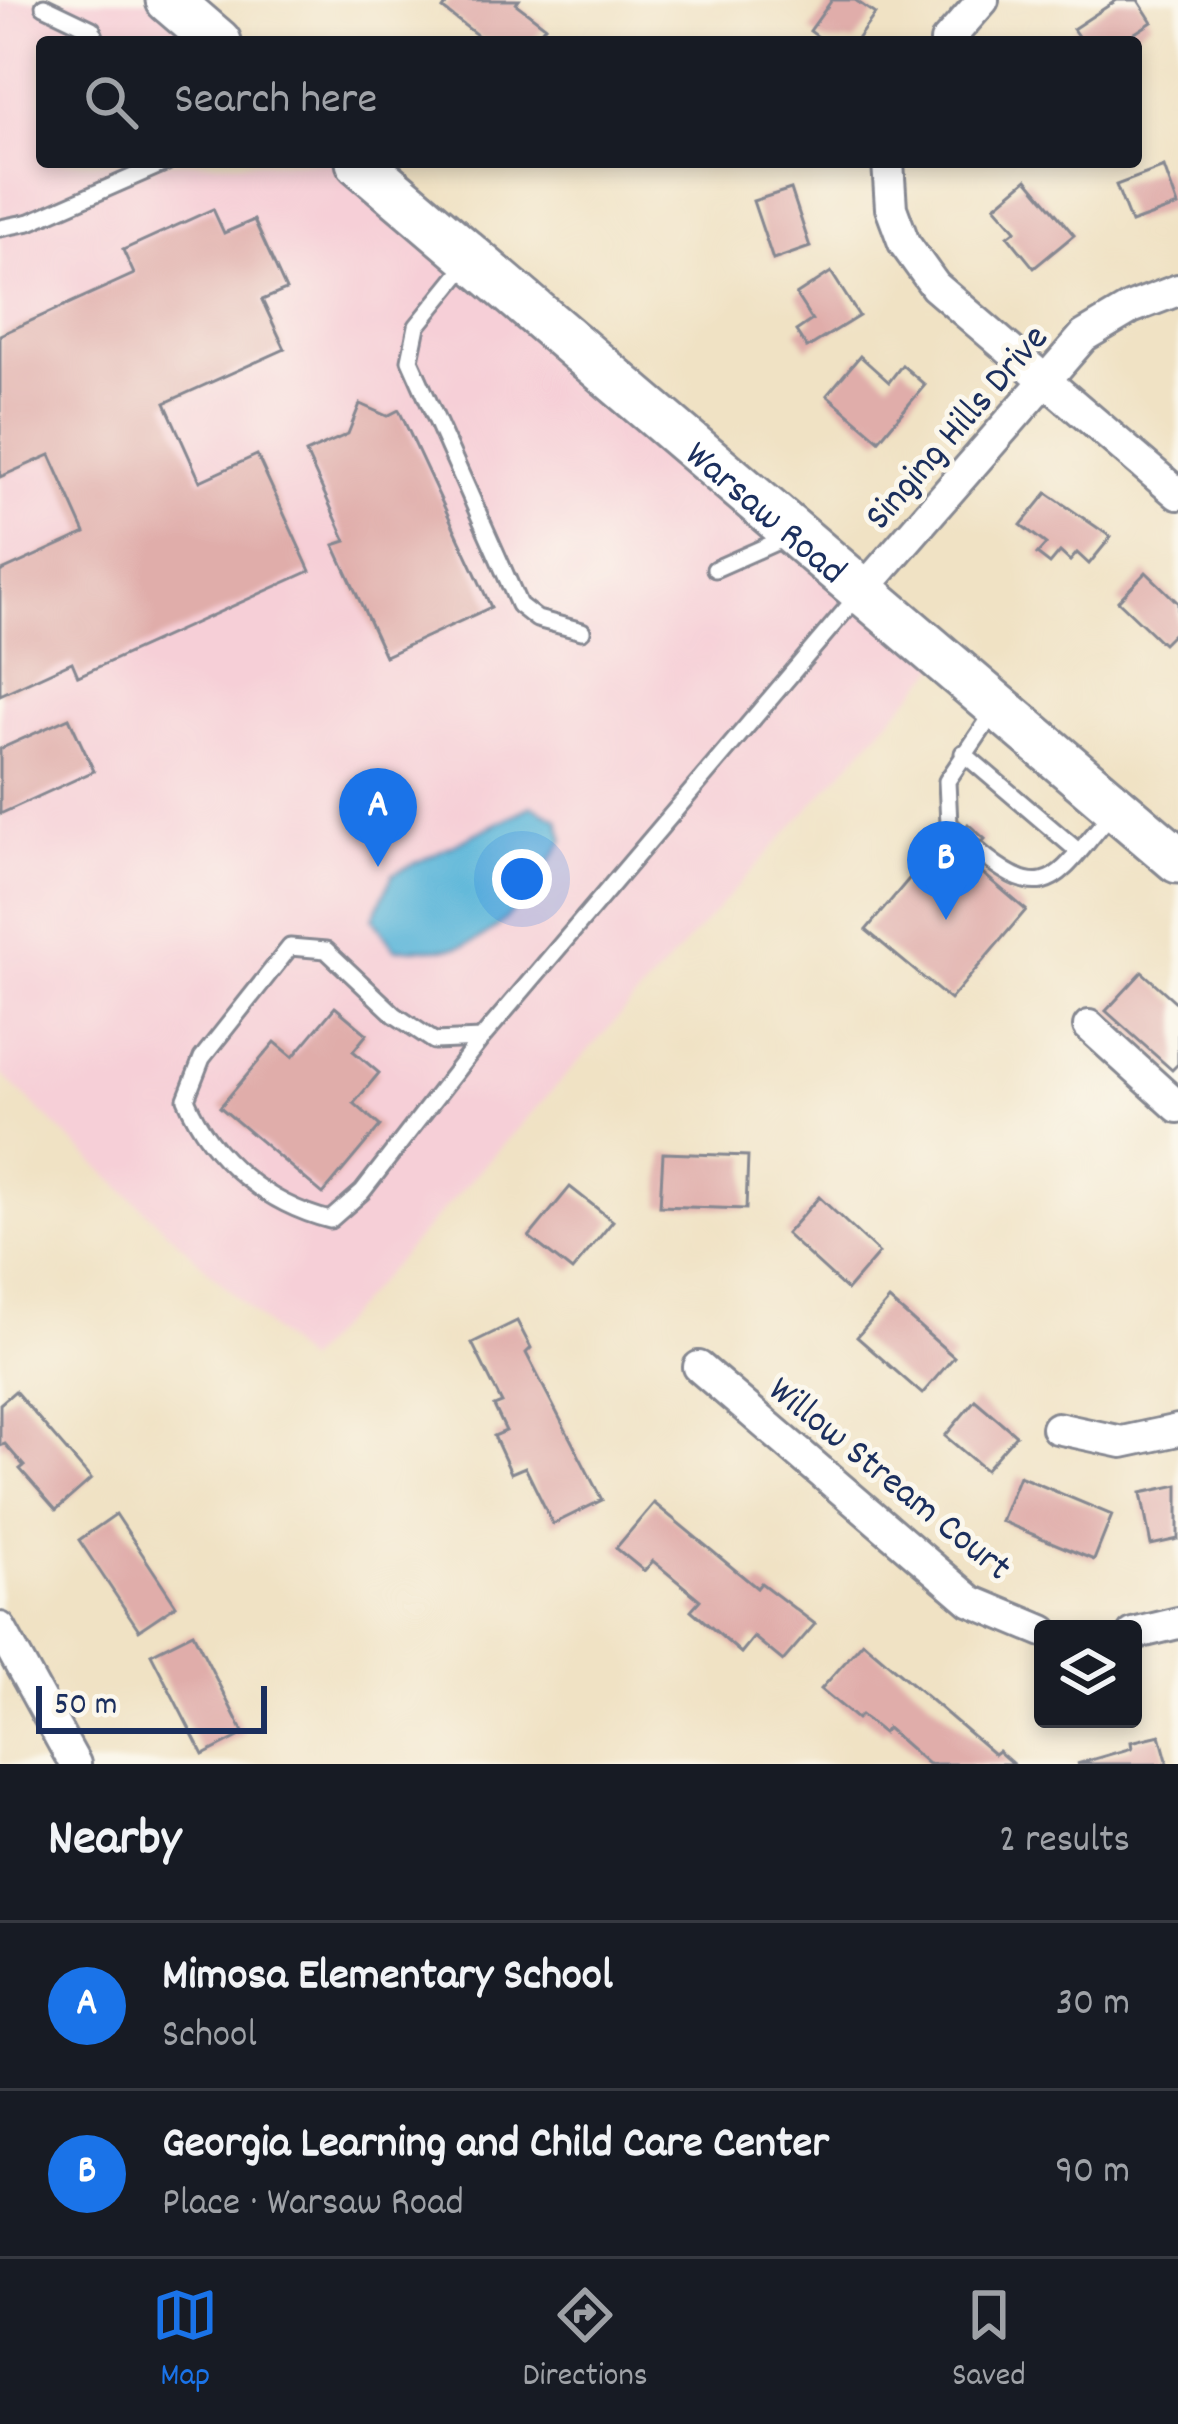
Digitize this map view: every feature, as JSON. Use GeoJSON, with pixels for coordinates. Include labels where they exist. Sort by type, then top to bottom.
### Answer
{"type":"FeatureCollection","features":[{"type":"Feature","properties":{"kind":"street"},"geometry":{"type":"LineString","coordinates":[[169,0],[211,36]]}},
{"type":"Feature","properties":{"kind":"street"},"geometry":{"type":"LineString","coordinates":[[951,36],[983,0]]}},
{"type":"Feature","properties":{"kind":"street","name":"Warsaw Road"},"geometry":{"type":"LineString","coordinates":[[366,168],[1178,860]]}},
{"type":"Feature","properties":{"kind":"street"},"geometry":{"type":"LineString","coordinates":[[889,168],[892,208],[904,243],[935,286],[1178,494]]}},
{"type":"Feature","properties":{"kind":"street","name":"Singing Hills Drive"},"geometry":{"type":"LineString","coordinates":[[862,591],[1084,336],[1131,308],[1178,290]]}},
{"type":"Feature","properties":{"kind":"street"},"geometry":{"type":"LineString","coordinates":[[1089,1026],[1178,1107]]}},
{"type":"Feature","properties":{"kind":"street","name":"Willow Stream Court"},"geometry":{"type":"LineString","coordinates":[[699,1367],[971,1601],[1034,1627]]}},
{"type":"Feature","properties":{"kind":"street"},"geometry":{"type":"LineString","coordinates":[[1057,1428],[1122,1442],[1178,1430]]}},
{"type":"Feature","properties":{"kind":"street"},"geometry":{"type":"LineString","coordinates":[[1142,1632],[1178,1623]]}},
{"type":"Feature","properties":{"kind":"street"},"geometry":{"type":"LineString","coordinates":[[0,1628],[75,1764]]}},
{"type":"Feature","properties":{"kind":"lane"},"geometry":{"type":"LineString","coordinates":[[44,6],[92,29],[95,36]]}},
{"type":"Feature","properties":{"kind":"lane"},"geometry":{"type":"LineString","coordinates":[[0,228],[30,222],[149,168]]}},
{"type":"Feature","properties":{"kind":"lane"},"geometry":{"type":"LineString","coordinates":[[472,259],[417,326],[410,360],[519,604],[537,619],[582,631]]}},
{"type":"Feature","properties":{"kind":"lane"},"geometry":{"type":"LineString","coordinates":[[715,569],[776,542],[789,529]]}},
{"type":"Feature","properties":{"kind":"lane"},"geometry":{"type":"LineString","coordinates":[[481,1040],[434,1041],[395,1015],[326,950],[290,947],[202,1058],[186,1099],[202,1138],[286,1209],[329,1220],[362,1192],[481,1040],[862,591]]}},
{"type":"Feature","properties":{"kind":"lane"},"geometry":{"type":"LineString","coordinates":[[959,835],[949,824],[947,781],[998,706]]}},
{"type":"Feature","properties":{"kind":"lane"},"geometry":{"type":"LineString","coordinates":[[963,753],[1078,851]]}},
{"type":"Feature","properties":{"kind":"lane"},"geometry":{"type":"LineString","coordinates":[[976,849],[1025,884],[1057,873],[1116,808]]}},
{"type":"Feature","properties":{"kind":"shaded area"},"geometry":{"type":"Polygon","coordinates":[[[0,0],[169,0],[211,36],[36,36],[36,168],[366,168],[944,660],[305,1362],[0,1073],[0,0]]]}},
{"type":"Feature","properties":{"kind":"water"},"geometry":{"type":"Polygon","coordinates":[[[532,806],[558,819],[564,840],[503,922],[470,943],[444,949],[395,949],[373,918],[393,874],[532,806]]]}},
{"type":"Feature","properties":{"kind":"building"},"geometry":{"type":"Polygon","coordinates":[[[450,0],[519,0],[516,4],[545,26],[537,36],[478,36],[443,9],[450,0]]]}},
{"type":"Feature","properties":{"kind":"building"},"geometry":{"type":"Polygon","coordinates":[[[832,0],[855,0],[875,14],[859,36],[817,36],[810,31],[832,0]]]}},
{"type":"Feature","properties":{"kind":"building"},"geometry":{"type":"Polygon","coordinates":[[[1117,0],[1138,0],[1152,22],[1130,36],[1078,36],[1073,29],[1117,0]]]}},
{"type":"Feature","properties":{"kind":"building"},"geometry":{"type":"Polygon","coordinates":[[[1164,167],[1178,206],[1131,223],[1116,185],[1164,167]]]}},
{"type":"Feature","properties":{"kind":"building"},"geometry":{"type":"Polygon","coordinates":[[[1027,179],[1074,235],[1034,268],[1008,236],[1016,230],[995,206],[1027,179]]]}},
{"type":"Feature","properties":{"kind":"building"},"geometry":{"type":"Polygon","coordinates":[[[791,189],[810,247],[773,260],[753,201],[791,189]]]}},
{"type":"Feature","properties":{"kind":"building"},"geometry":{"type":"Polygon","coordinates":[[[213,209],[224,233],[254,220],[286,290],[262,300],[285,349],[165,403],[200,481],[257,455],[310,571],[78,676],[72,662],[0,695],[0,572],[85,533],[50,455],[0,477],[0,335],[134,274],[123,250],[213,209]]]}},
{"type":"Feature","properties":{"kind":"building"},"geometry":{"type":"Polygon","coordinates":[[[831,272],[859,316],[807,348],[796,331],[812,320],[796,295],[831,272]]]}},
{"type":"Feature","properties":{"kind":"building"},"geometry":{"type":"Polygon","coordinates":[[[860,356],[889,382],[902,365],[925,385],[879,440],[827,395],[860,356]]]}},
{"type":"Feature","properties":{"kind":"building"},"geometry":{"type":"Polygon","coordinates":[[[360,404],[387,416],[399,410],[491,607],[385,656],[334,545],[346,541],[306,453],[348,434],[360,404]]]}},
{"type":"Feature","properties":{"kind":"building"},"geometry":{"type":"Polygon","coordinates":[[[1047,493],[1111,537],[1089,564],[1077,553],[1070,561],[1060,552],[1050,564],[1037,554],[1046,544],[1021,525],[1047,493]]]}},
{"type":"Feature","properties":{"kind":"building"},"geometry":{"type":"Polygon","coordinates":[[[1146,572],[1178,603],[1178,629],[1163,644],[1118,601],[1146,572]]]}},
{"type":"Feature","properties":{"kind":"building"},"geometry":{"type":"Polygon","coordinates":[[[69,718],[94,771],[0,814],[0,749],[69,718]]]}},
{"type":"Feature","properties":{"kind":"building"},"geometry":{"type":"Polygon","coordinates":[[[968,824],[985,839],[967,860],[1026,910],[950,1000],[866,930],[945,836],[953,843],[968,824]]]}},
{"type":"Feature","properties":{"kind":"building"},"geometry":{"type":"Polygon","coordinates":[[[1142,972],[1178,1004],[1178,1064],[1172,1070],[1106,1011],[1142,972]]]}},
{"type":"Feature","properties":{"kind":"building"},"geometry":{"type":"Polygon","coordinates":[[[335,1007],[367,1034],[353,1051],[379,1073],[354,1103],[380,1126],[323,1194],[220,1107],[275,1042],[293,1057],[335,1007]]]}},
{"type":"Feature","properties":{"kind":"building"},"geometry":{"type":"Polygon","coordinates":[[[663,1153],[748,1156],[746,1209],[660,1206],[663,1153]]]}},
{"type":"Feature","properties":{"kind":"building"},"geometry":{"type":"Polygon","coordinates":[[[570,1187],[613,1221],[572,1271],[529,1237],[570,1187]]]}},
{"type":"Feature","properties":{"kind":"building"},"geometry":{"type":"Polygon","coordinates":[[[819,1197],[879,1253],[847,1290],[786,1234],[819,1197]]]}},
{"type":"Feature","properties":{"kind":"building"},"geometry":{"type":"Polygon","coordinates":[[[889,1300],[954,1357],[922,1394],[857,1337],[889,1300]]]}},
{"type":"Feature","properties":{"kind":"building"},"geometry":{"type":"Polygon","coordinates":[[[517,1321],[531,1348],[526,1353],[602,1500],[553,1524],[525,1467],[511,1473],[494,1436],[506,1431],[494,1406],[502,1403],[472,1343],[517,1321]]]}},
{"type":"Feature","properties":{"kind":"building"},"geometry":{"type":"Polygon","coordinates":[[[15,1391],[91,1479],[56,1510],[5,1444],[0,1446],[0,1404],[15,1391]]]}},
{"type":"Feature","properties":{"kind":"building"},"geometry":{"type":"Polygon","coordinates":[[[975,1400],[1016,1435],[985,1470],[945,1436],[975,1400]]]}},
{"type":"Feature","properties":{"kind":"building"},"geometry":{"type":"Polygon","coordinates":[[[1019,1476],[1112,1515],[1094,1560],[1001,1521],[1019,1476]]]}},
{"type":"Feature","properties":{"kind":"building"},"geometry":{"type":"Polygon","coordinates":[[[1178,1485],[1178,1539],[1151,1545],[1141,1493],[1178,1485]]]}},
{"type":"Feature","properties":{"kind":"building"},"geometry":{"type":"Polygon","coordinates":[[[654,1503],[757,1588],[761,1583],[815,1624],[783,1661],[754,1637],[741,1653],[691,1610],[700,1600],[653,1561],[644,1571],[616,1548],[654,1503]]]}},
{"type":"Feature","properties":{"kind":"building"},"geometry":{"type":"Polygon","coordinates":[[[116,1514],[176,1605],[139,1630],[79,1540],[116,1514]]]}},
{"type":"Feature","properties":{"kind":"building"},"geometry":{"type":"Polygon","coordinates":[[[193,1633],[244,1734],[203,1755],[151,1654],[193,1633]]]}},
{"type":"Feature","properties":{"kind":"building"},"geometry":{"type":"Polygon","coordinates":[[[863,1642],[994,1754],[998,1751],[1013,1764],[928,1764],[887,1728],[883,1733],[861,1715],[857,1719],[821,1689],[863,1642]]]}},
{"type":"Feature","properties":{"kind":"building"},"geometry":{"type":"Polygon","coordinates":[[[1160,1735],[1168,1764],[1077,1764],[1132,1748],[1131,1742],[1160,1735]]]}},
{"type":"Feature","properties":{"kind":"place","name":"Mimosa Elementary School"},"geometry":{"type":"Point","coordinates":[378,867]}},
{"type":"Feature","properties":{"kind":"place","name":"Georgia Learning and Child Care Center"},"geometry":{"type":"Point","coordinates":[946,920]}}]}
